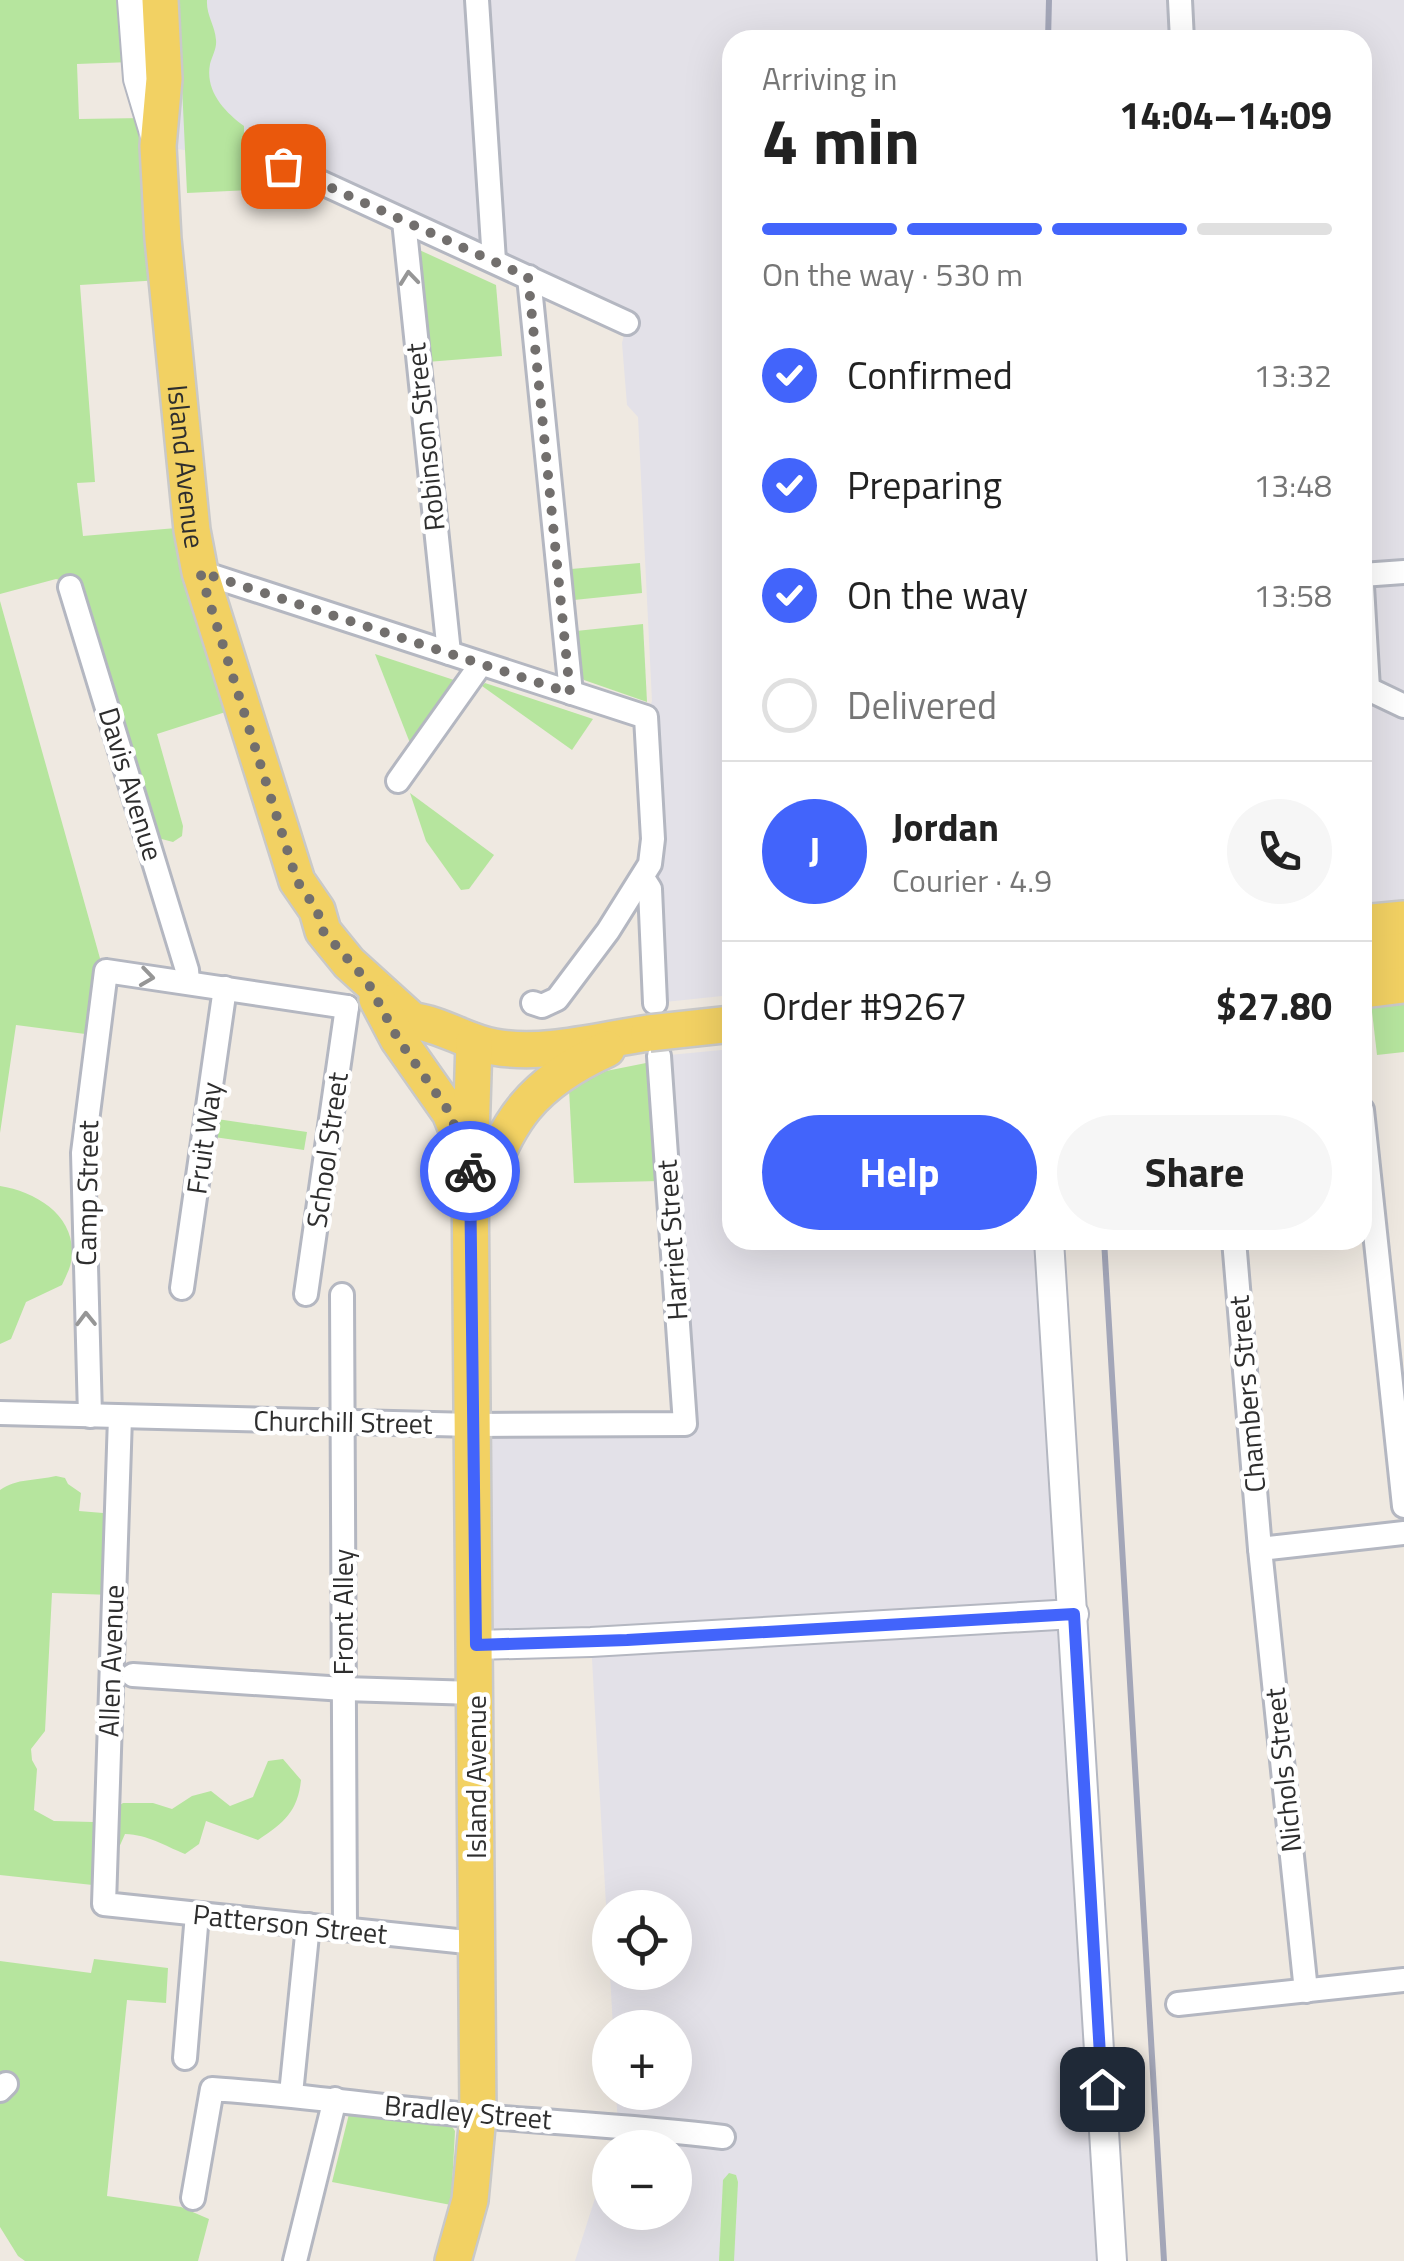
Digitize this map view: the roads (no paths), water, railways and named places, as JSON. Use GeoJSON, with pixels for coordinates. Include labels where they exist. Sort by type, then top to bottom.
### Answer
{"type":"FeatureCollection","features":[{"type":"Feature","properties":{"kind":"main road","name":"Island Avenue"},"geometry":{"type":"LineString","coordinates":[[160,0],[164,78],[158,146],[178,398],[200,572],[297,881],[317,910],[323,931],[357,994],[413,1021],[427,1022],[474,1042],[470,1168],[478,2116],[470,2200],[453,2261]]}},
{"type":"Feature","properties":{"kind":"main road","name":"Island Avenue"},"geometry":{"type":"LineString","coordinates":[[317,910],[332,920],[386,979],[422,1009],[427,1022]]}},
{"type":"Feature","properties":{"kind":"main road"},"geometry":{"type":"LineString","coordinates":[[1372,922],[1404,919]]}},
{"type":"Feature","properties":{"kind":"main road"},"geometry":{"type":"LineString","coordinates":[[1372,955],[1404,951]]}},
{"type":"Feature","properties":{"kind":"main road"},"geometry":{"type":"LineString","coordinates":[[1372,989],[1404,985]]}},
{"type":"Feature","properties":{"kind":"main road"},"geometry":{"type":"LineString","coordinates":[[357,994],[398,1039],[450,1113],[470,1168]]}},
{"type":"Feature","properties":{"kind":"main road"},"geometry":{"type":"LineString","coordinates":[[474,1042],[527,1050],[722,1025]]}},
{"type":"Feature","properties":{"kind":"main road"},"geometry":{"type":"LineString","coordinates":[[471,1226],[496,1152],[526,1104],[569,1068],[651,1032]]}},
{"type":"Feature","properties":{"kind":"street"},"geometry":{"type":"LineString","coordinates":[[132,0],[138,79],[158,146]]}},
{"type":"Feature","properties":{"kind":"street"},"geometry":{"type":"LineString","coordinates":[[478,0],[494,262]]}},
{"type":"Feature","properties":{"kind":"street"},"geometry":{"type":"LineString","coordinates":[[1180,0],[1182,30]]}},
{"type":"Feature","properties":{"kind":"street"},"geometry":{"type":"LineString","coordinates":[[283,166],[627,323]]}},
{"type":"Feature","properties":{"kind":"street","name":"Robinson Street"},"geometry":{"type":"LineString","coordinates":[[404,221],[449,653]]}},
{"type":"Feature","properties":{"kind":"street"},"geometry":{"type":"LineString","coordinates":[[528,277],[570,693]]}},
{"type":"Feature","properties":{"kind":"street"},"geometry":{"type":"LineString","coordinates":[[200,572],[646,718],[653,839],[650,864],[558,999],[542,1006],[532,1003]]}},
{"type":"Feature","properties":{"kind":"street"},"geometry":{"type":"LineString","coordinates":[[1372,574],[1404,572]]}},
{"type":"Feature","properties":{"kind":"street","name":"Davis Avenue"},"geometry":{"type":"LineString","coordinates":[[70,587],[188,982]]}},
{"type":"Feature","properties":{"kind":"street"},"geometry":{"type":"LineString","coordinates":[[398,781],[481,664]]}},
{"type":"Feature","properties":{"kind":"street"},"geometry":{"type":"LineString","coordinates":[[1372,691],[1404,706]]}},
{"type":"Feature","properties":{"kind":"street","name":"Harriet Street"},"geometry":{"type":"LineString","coordinates":[[643,878],[650,889],[651,1032],[685,1424]]}},
{"type":"Feature","properties":{"kind":"street","name":"Camp Street"},"geometry":{"type":"LineString","coordinates":[[90,1416],[83,1153],[106,971],[188,982]]}},
{"type":"Feature","properties":{"kind":"street"},"geometry":{"type":"LineString","coordinates":[[188,982],[225,988],[357,994]]}},
{"type":"Feature","properties":{"kind":"street","name":"Fruit Way"},"geometry":{"type":"LineString","coordinates":[[182,1288],[225,988]]}},
{"type":"Feature","properties":{"kind":"street","name":"School Street"},"geometry":{"type":"LineString","coordinates":[[306,1294],[357,994]]}},
{"type":"Feature","properties":{"kind":"street"},"geometry":{"type":"LineString","coordinates":[[1372,1204],[1404,1506]]}},
{"type":"Feature","properties":{"kind":"street"},"geometry":{"type":"LineString","coordinates":[[1051,1250],[1112,2261]]}},
{"type":"Feature","properties":{"kind":"street","name":"Chambers Street"},"geometry":{"type":"LineString","coordinates":[[1235,1250],[1260,1549]]}},
{"type":"Feature","properties":{"kind":"street","name":"Front Alley"},"geometry":{"type":"LineString","coordinates":[[342,1295],[345,1929]]}},
{"type":"Feature","properties":{"kind":"street","name":"Churchill Street"},"geometry":{"type":"LineString","coordinates":[[0,1413],[473,1425],[685,1424]]}},
{"type":"Feature","properties":{"kind":"street","name":"Allen Avenue"},"geometry":{"type":"LineString","coordinates":[[104,1904],[120,1417]]}},
{"type":"Feature","properties":{"kind":"street"},"geometry":{"type":"LineString","coordinates":[[1260,1549],[1404,1533]]}},
{"type":"Feature","properties":{"kind":"street","name":"Nichols Street"},"geometry":{"type":"LineString","coordinates":[[1260,1549],[1306,1991]]}},
{"type":"Feature","properties":{"kind":"street"},"geometry":{"type":"LineString","coordinates":[[476,1645],[1074,1614]]}},
{"type":"Feature","properties":{"kind":"street"},"geometry":{"type":"LineString","coordinates":[[133,1676],[475,1693]]}},
{"type":"Feature","properties":{"kind":"street","name":"Patterson Street"},"geometry":{"type":"LineString","coordinates":[[104,1904],[476,1942]]}},
{"type":"Feature","properties":{"kind":"street"},"geometry":{"type":"LineString","coordinates":[[185,2058],[197,1914]]}},
{"type":"Feature","properties":{"kind":"street"},"geometry":{"type":"LineString","coordinates":[[290,2094],[308,1925]]}},
{"type":"Feature","properties":{"kind":"street"},"geometry":{"type":"LineString","coordinates":[[1178,2004],[1404,1980]]}},
{"type":"Feature","properties":{"kind":"street","name":"Bradley Street"},"geometry":{"type":"LineString","coordinates":[[193,2198],[212,2089],[723,2136]]}},
{"type":"Feature","properties":{"kind":"street"},"geometry":{"type":"LineString","coordinates":[[295,2261],[335,2099]]}},
{"type":"Feature","properties":{"kind":"railway"},"geometry":{"type":"LineString","coordinates":[[1048,30],[1049,0]]}},
{"type":"Feature","properties":{"kind":"railway"},"geometry":{"type":"LineString","coordinates":[[1105,1250],[1164,2261]]}}]}
